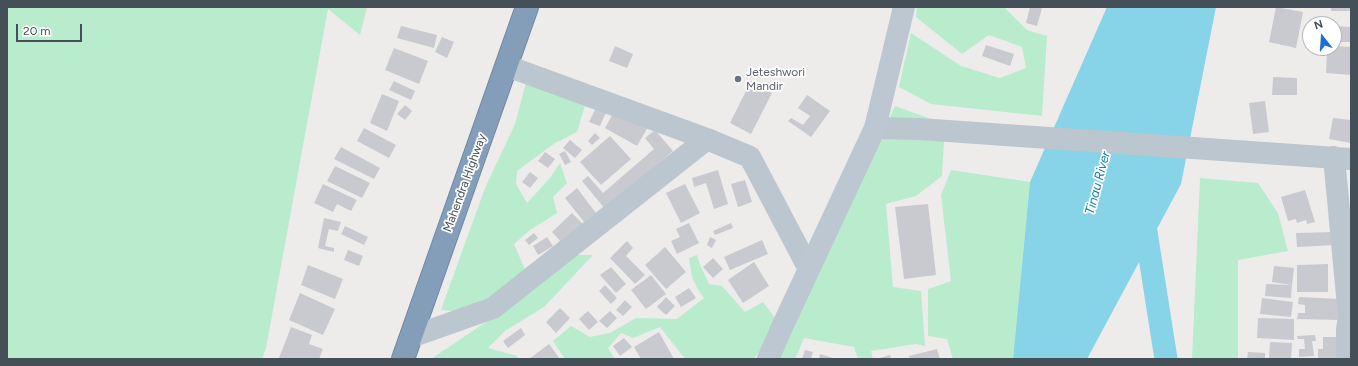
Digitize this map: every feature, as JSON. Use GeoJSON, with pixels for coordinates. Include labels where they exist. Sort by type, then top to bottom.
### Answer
{"type":"FeatureCollection","features":[{"type":"Feature","properties":{"kind":"highway","name":"Mahendra Highway"},"geometry":{"type":"LineString","coordinates":[[403,359],[527,7]]}},
{"type":"Feature","properties":{"kind":"street"},"geometry":{"type":"LineString","coordinates":[[768,359],[875,128],[904,7]]}},
{"type":"Feature","properties":{"kind":"street"},"geometry":{"type":"LineString","coordinates":[[507,66],[750,157],[809,269]]}},
{"type":"Feature","properties":{"kind":"street"},"geometry":{"type":"LineString","coordinates":[[875,128],[919,129],[1342,158],[1349,317],[1347,329],[1347,359]]}},
{"type":"Feature","properties":{"kind":"street"},"geometry":{"type":"LineString","coordinates":[[411,337],[493,308],[707,140]]}},
{"type":"Feature","properties":{"kind":"green space"},"geometry":{"type":"Polygon","coordinates":[[[7,7],[367,7],[360,35],[328,9],[266,348],[262,359],[7,359],[7,7]]]}},
{"type":"Feature","properties":{"kind":"green space"},"geometry":{"type":"Polygon","coordinates":[[[917,7],[1004,7],[1027,30],[1047,36],[1042,116],[931,104],[899,87],[911,33],[961,66],[1000,78],[1026,68],[1022,47],[989,35],[962,54],[916,17],[917,7]]]}},
{"type":"Feature","properties":{"kind":"green space"},"geometry":{"type":"Polygon","coordinates":[[[527,79],[586,102],[577,132],[555,143],[517,171],[516,184],[527,203],[550,178],[560,163],[567,183],[553,197],[557,213],[530,230],[514,244],[527,274],[465,312],[441,310],[485,188],[515,124],[527,79]]]}},
{"type":"Feature","properties":{"kind":"green space"},"geometry":{"type":"Polygon","coordinates":[[[895,106],[945,124],[942,176],[916,196],[886,204],[893,287],[921,291],[925,346],[916,344],[871,351],[873,359],[858,359],[854,347],[804,338],[795,359],[780,359],[779,358],[821,264],[895,106]]]}},
{"type":"Feature","properties":{"kind":"green space"},"geometry":{"type":"Polygon","coordinates":[[[951,170],[1030,182],[1013,359],[953,359],[947,339],[928,336],[928,289],[951,281],[941,195],[951,170]]]}},
{"type":"Feature","properties":{"kind":"green space"},"geometry":{"type":"Polygon","coordinates":[[[1200,178],[1258,183],[1278,213],[1288,251],[1238,260],[1238,359],[1192,359],[1200,178]]]}},
{"type":"Feature","properties":{"kind":"green space"},"geometry":{"type":"Polygon","coordinates":[[[576,255],[593,255],[544,307],[505,331],[488,348],[517,356],[518,359],[431,359],[486,322],[576,255]]]}},
{"type":"Feature","properties":{"kind":"green space"},"geometry":{"type":"Polygon","coordinates":[[[697,255],[709,284],[722,286],[745,312],[763,302],[779,323],[754,359],[685,359],[660,327],[633,338],[621,333],[608,348],[615,359],[565,359],[553,341],[571,326],[590,337],[610,333],[636,318],[677,319],[704,298],[692,277],[689,258],[697,255]]]}},
{"type":"Feature","properties":{"kind":"water","name":"Tinau River"},"geometry":{"type":"Polygon","coordinates":[[[1107,7],[1216,7],[1181,184],[1087,359],[1013,359],[1030,182],[1107,7]]]}},
{"type":"Feature","properties":{"kind":"building"},"geometry":{"type":"Polygon","coordinates":[[[1030,7],[1042,8],[1037,26],[1026,23],[1030,7]]]}},
{"type":"Feature","properties":{"kind":"building"},"geometry":{"type":"Polygon","coordinates":[[[1276,7],[1303,12],[1296,48],[1269,42],[1276,7]]]}},
{"type":"Feature","properties":{"kind":"building"},"geometry":{"type":"Polygon","coordinates":[[[1331,7],[1351,7],[1351,11],[1331,11],[1331,7]]]}},
{"type":"Feature","properties":{"kind":"building"},"geometry":{"type":"Polygon","coordinates":[[[401,26],[437,35],[434,48],[397,38],[401,26]]]}},
{"type":"Feature","properties":{"kind":"building"},"geometry":{"type":"Polygon","coordinates":[[[1342,26],[1351,27],[1351,42],[1342,42],[1342,26]]]}},
{"type":"Feature","properties":{"kind":"building"},"geometry":{"type":"Polygon","coordinates":[[[442,37],[454,42],[447,58],[435,52],[442,37]]]}},
{"type":"Feature","properties":{"kind":"building"},"geometry":{"type":"Polygon","coordinates":[[[986,45],[1014,54],[1010,66],[982,56],[986,45]]]}},
{"type":"Feature","properties":{"kind":"building"},"geometry":{"type":"Polygon","coordinates":[[[615,46],[633,54],[627,68],[609,61],[615,46]]]}},
{"type":"Feature","properties":{"kind":"building"},"geometry":{"type":"Polygon","coordinates":[[[1342,46],[1351,47],[1351,75],[1326,73],[1327,56],[1342,56],[1342,46]]]}},
{"type":"Feature","properties":{"kind":"building"},"geometry":{"type":"Polygon","coordinates":[[[394,48],[428,61],[419,84],[385,70],[394,48]]]}},
{"type":"Feature","properties":{"kind":"building"},"geometry":{"type":"Polygon","coordinates":[[[1273,77],[1297,78],[1297,95],[1272,95],[1273,77]]]}},
{"type":"Feature","properties":{"kind":"building"},"geometry":{"type":"Polygon","coordinates":[[[394,81],[415,91],[411,100],[389,90],[394,81]]]}},
{"type":"Feature","properties":{"kind":"building"},"geometry":{"type":"Polygon","coordinates":[[[751,81],[772,93],[751,134],[730,123],[751,81]]]}},
{"type":"Feature","properties":{"kind":"building"},"geometry":{"type":"Polygon","coordinates":[[[382,94],[399,101],[387,131],[370,123],[382,94]]]}},
{"type":"Feature","properties":{"kind":"building"},"geometry":{"type":"Polygon","coordinates":[[[807,95],[830,111],[811,137],[788,121],[791,118],[803,125],[810,116],[798,108],[807,95]]]}},
{"type":"Feature","properties":{"kind":"building"},"geometry":{"type":"Polygon","coordinates":[[[1265,101],[1269,132],[1253,134],[1249,103],[1265,101]]]}},
{"type":"Feature","properties":{"kind":"building"},"geometry":{"type":"Polygon","coordinates":[[[598,104],[608,108],[600,126],[589,122],[598,104]]]}},
{"type":"Feature","properties":{"kind":"building"},"geometry":{"type":"Polygon","coordinates":[[[405,105],[412,111],[405,120],[397,114],[405,105]]]}},
{"type":"Feature","properties":{"kind":"building"},"geometry":{"type":"Polygon","coordinates":[[[616,108],[648,127],[637,146],[605,128],[616,108]]]}},
{"type":"Feature","properties":{"kind":"building"},"geometry":{"type":"Polygon","coordinates":[[[1333,118],[1351,120],[1351,143],[1329,139],[1333,118]]]}},
{"type":"Feature","properties":{"kind":"building"},"geometry":{"type":"Polygon","coordinates":[[[364,128],[396,145],[389,158],[357,141],[364,128]]]}},
{"type":"Feature","properties":{"kind":"building"},"geometry":{"type":"Polygon","coordinates":[[[655,130],[673,151],[605,209],[582,181],[588,176],[603,193],[654,149],[645,138],[655,130]]]}},
{"type":"Feature","properties":{"kind":"building"},"geometry":{"type":"Polygon","coordinates":[[[595,133],[600,138],[592,145],[588,141],[595,133]]]}},
{"type":"Feature","properties":{"kind":"building"},"geometry":{"type":"Polygon","coordinates":[[[610,136],[631,159],[601,185],[580,162],[610,136]]]}},
{"type":"Feature","properties":{"kind":"building"},"geometry":{"type":"Polygon","coordinates":[[[570,140],[582,150],[575,158],[563,148],[570,140]]]}},
{"type":"Feature","properties":{"kind":"building"},"geometry":{"type":"Polygon","coordinates":[[[341,147],[380,168],[374,179],[334,159],[341,147]]]}},
{"type":"Feature","properties":{"kind":"building"},"geometry":{"type":"Polygon","coordinates":[[[565,151],[571,162],[565,165],[559,154],[565,151]]]}},
{"type":"Feature","properties":{"kind":"building"},"geometry":{"type":"Polygon","coordinates":[[[545,152],[555,159],[548,168],[538,161],[545,152]]]}},
{"type":"Feature","properties":{"kind":"building"},"geometry":{"type":"Polygon","coordinates":[[[335,166],[370,183],[362,198],[327,181],[335,166]]]}},
{"type":"Feature","properties":{"kind":"building"},"geometry":{"type":"Polygon","coordinates":[[[718,170],[728,204],[714,209],[706,183],[694,187],[692,178],[718,170]]]}},
{"type":"Feature","properties":{"kind":"building"},"geometry":{"type":"Polygon","coordinates":[[[530,172],[538,178],[530,188],[522,182],[530,172]]]}},
{"type":"Feature","properties":{"kind":"building"},"geometry":{"type":"Polygon","coordinates":[[[745,180],[752,202],[738,207],[731,184],[745,180]]]}},
{"type":"Feature","properties":{"kind":"building"},"geometry":{"type":"Polygon","coordinates":[[[323,184],[357,200],[351,211],[337,204],[333,212],[314,203],[323,184]]]}},
{"type":"Feature","properties":{"kind":"building"},"geometry":{"type":"Polygon","coordinates":[[[685,184],[700,213],[681,223],[666,193],[685,184]]]}},
{"type":"Feature","properties":{"kind":"building"},"geometry":{"type":"Polygon","coordinates":[[[577,188],[596,213],[584,222],[565,198],[577,188]]]}},
{"type":"Feature","properties":{"kind":"building"},"geometry":{"type":"Polygon","coordinates":[[[1305,190],[1315,222],[1307,224],[1306,220],[1297,223],[1296,219],[1288,221],[1281,197],[1305,190]]]}},
{"type":"Feature","properties":{"kind":"building"},"geometry":{"type":"Polygon","coordinates":[[[928,204],[936,275],[904,279],[895,207],[928,204]]]}},
{"type":"Feature","properties":{"kind":"building"},"geometry":{"type":"Polygon","coordinates":[[[572,213],[585,226],[564,245],[552,232],[572,213]]]}},
{"type":"Feature","properties":{"kind":"building"},"geometry":{"type":"Polygon","coordinates":[[[324,218],[341,222],[338,231],[329,229],[325,246],[334,248],[334,252],[318,248],[324,218]]]}},
{"type":"Feature","properties":{"kind":"building"},"geometry":{"type":"Polygon","coordinates":[[[689,223],[699,243],[677,254],[671,241],[680,237],[676,229],[689,223]]]}},
{"type":"Feature","properties":{"kind":"building"},"geometry":{"type":"Polygon","coordinates":[[[731,223],[733,228],[715,235],[713,231],[731,223]]]}},
{"type":"Feature","properties":{"kind":"building"},"geometry":{"type":"Polygon","coordinates":[[[345,226],[368,237],[364,245],[341,234],[345,226]]]}},
{"type":"Feature","properties":{"kind":"building"},"geometry":{"type":"Polygon","coordinates":[[[1335,232],[1335,245],[1297,247],[1296,233],[1335,232]]]}},
{"type":"Feature","properties":{"kind":"building"},"geometry":{"type":"Polygon","coordinates":[[[534,233],[538,238],[529,245],[525,240],[534,233]]]}},
{"type":"Feature","properties":{"kind":"building"},"geometry":{"type":"Polygon","coordinates":[[[547,237],[553,246],[538,255],[533,246],[547,237]]]}},
{"type":"Feature","properties":{"kind":"building"},"geometry":{"type":"Polygon","coordinates":[[[710,237],[716,240],[712,248],[707,245],[710,237]]]}},
{"type":"Feature","properties":{"kind":"building"},"geometry":{"type":"Polygon","coordinates":[[[762,240],[768,254],[730,270],[724,257],[762,240]]]}},
{"type":"Feature","properties":{"kind":"building"},"geometry":{"type":"Polygon","coordinates":[[[627,241],[633,248],[626,256],[645,275],[635,284],[610,258],[627,241]]]}},
{"type":"Feature","properties":{"kind":"building"},"geometry":{"type":"Polygon","coordinates":[[[665,247],[686,272],[666,289],[645,265],[665,247]]]}},
{"type":"Feature","properties":{"kind":"building"},"geometry":{"type":"Polygon","coordinates":[[[348,250],[363,256],[359,266],[344,260],[348,250]]]}},
{"type":"Feature","properties":{"kind":"building"},"geometry":{"type":"Polygon","coordinates":[[[713,258],[723,269],[713,278],[703,267],[713,258]]]}},
{"type":"Feature","properties":{"kind":"building"},"geometry":{"type":"Polygon","coordinates":[[[754,262],[769,286],[743,303],[728,280],[754,262]]]}},
{"type":"Feature","properties":{"kind":"building"},"geometry":{"type":"Polygon","coordinates":[[[1328,264],[1328,292],[1297,292],[1297,265],[1328,264]]]}},
{"type":"Feature","properties":{"kind":"building"},"geometry":{"type":"Polygon","coordinates":[[[308,265],[343,279],[335,299],[301,285],[308,265]]]}},
{"type":"Feature","properties":{"kind":"building"},"geometry":{"type":"Polygon","coordinates":[[[1274,266],[1294,268],[1292,285],[1272,282],[1274,266]]]}},
{"type":"Feature","properties":{"kind":"building"},"geometry":{"type":"Polygon","coordinates":[[[611,267],[626,284],[616,293],[600,275],[611,267]]]}},
{"type":"Feature","properties":{"kind":"building"},"geometry":{"type":"Polygon","coordinates":[[[651,275],[666,294],[646,309],[631,290],[651,275]]]}},
{"type":"Feature","properties":{"kind":"building"},"geometry":{"type":"Polygon","coordinates":[[[1266,284],[1292,285],[1291,298],[1265,296],[1266,284]]]}},
{"type":"Feature","properties":{"kind":"building"},"geometry":{"type":"Polygon","coordinates":[[[605,285],[617,298],[611,304],[599,291],[605,285]]]}},
{"type":"Feature","properties":{"kind":"building"},"geometry":{"type":"Polygon","coordinates":[[[689,288],[696,298],[681,307],[675,297],[689,288]]]}},
{"type":"Feature","properties":{"kind":"building"},"geometry":{"type":"Polygon","coordinates":[[[300,293],[335,309],[323,335],[289,320],[300,293]]]}},
{"type":"Feature","properties":{"kind":"building"},"geometry":{"type":"Polygon","coordinates":[[[666,297],[675,306],[666,315],[657,307],[666,297]]]}},
{"type":"Feature","properties":{"kind":"building"},"geometry":{"type":"Polygon","coordinates":[[[1299,297],[1340,299],[1339,320],[1297,319],[1298,313],[1305,313],[1305,305],[1298,304],[1299,297]]]}},
{"type":"Feature","properties":{"kind":"building"},"geometry":{"type":"Polygon","coordinates":[[[1262,298],[1293,302],[1291,317],[1260,314],[1262,298]]]}},
{"type":"Feature","properties":{"kind":"building"},"geometry":{"type":"Polygon","coordinates":[[[625,300],[632,307],[623,316],[616,310],[625,300]]]}},
{"type":"Feature","properties":{"kind":"building"},"geometry":{"type":"Polygon","coordinates":[[[560,308],[570,318],[556,333],[546,322],[560,308]]]}},
{"type":"Feature","properties":{"kind":"building"},"geometry":{"type":"Polygon","coordinates":[[[588,311],[598,322],[589,330],[579,319],[588,311]]]}},
{"type":"Feature","properties":{"kind":"building"},"geometry":{"type":"Polygon","coordinates":[[[610,311],[617,318],[607,328],[599,321],[610,311]]]}},
{"type":"Feature","properties":{"kind":"building"},"geometry":{"type":"Polygon","coordinates":[[[1258,318],[1294,319],[1294,340],[1257,338],[1258,318]]]}},
{"type":"Feature","properties":{"kind":"building"},"geometry":{"type":"Polygon","coordinates":[[[291,327],[312,335],[309,344],[323,349],[319,359],[279,358],[291,327]]]}},
{"type":"Feature","properties":{"kind":"building"},"geometry":{"type":"Polygon","coordinates":[[[521,328],[525,335],[508,348],[503,341],[521,328]]]}},
{"type":"Feature","properties":{"kind":"building"},"geometry":{"type":"Polygon","coordinates":[[[659,332],[674,359],[641,359],[634,347],[659,332]]]}},
{"type":"Feature","properties":{"kind":"building"},"geometry":{"type":"Polygon","coordinates":[[[1315,335],[1316,341],[1312,341],[1314,356],[1299,357],[1299,349],[1305,349],[1304,339],[1298,339],[1297,336],[1315,335]]]}},
{"type":"Feature","properties":{"kind":"building"},"geometry":{"type":"Polygon","coordinates":[[[1323,337],[1340,337],[1339,358],[1318,358],[1318,349],[1323,349],[1323,337]]]}},
{"type":"Feature","properties":{"kind":"building"},"geometry":{"type":"Polygon","coordinates":[[[624,338],[632,347],[620,356],[613,346],[624,338]]]}},
{"type":"Feature","properties":{"kind":"building"},"geometry":{"type":"Polygon","coordinates":[[[1270,342],[1292,343],[1291,359],[1269,359],[1270,342]]]}},
{"type":"Feature","properties":{"kind":"building"},"geometry":{"type":"Polygon","coordinates":[[[549,344],[560,359],[529,359],[549,344]]]}},
{"type":"Feature","properties":{"kind":"building"},"geometry":{"type":"Polygon","coordinates":[[[937,349],[940,359],[910,359],[909,356],[937,349]]]}},
{"type":"Feature","properties":{"kind":"building"},"geometry":{"type":"Polygon","coordinates":[[[805,350],[813,352],[811,359],[802,359],[805,350]]]}},
{"type":"Feature","properties":{"kind":"building"},"geometry":{"type":"Polygon","coordinates":[[[1248,352],[1265,353],[1265,359],[1247,359],[1248,352]]]}},
{"type":"Feature","properties":{"kind":"building"},"geometry":{"type":"Polygon","coordinates":[[[820,354],[833,358],[833,359],[819,359],[820,354]]]}},
{"type":"Feature","properties":{"kind":"building"},"geometry":{"type":"Polygon","coordinates":[[[890,355],[891,359],[880,359],[880,358],[890,355]]]}},
{"type":"Feature","properties":{"kind":"waterway"},"geometry":{"type":"LineString","coordinates":[[1135,217],[1146,232],[1166,359]]}},
{"type":"Feature","properties":{"kind":"place","name":"Jeteshwori Mandir"},"geometry":{"type":"Point","coordinates":[738,79]}}]}
